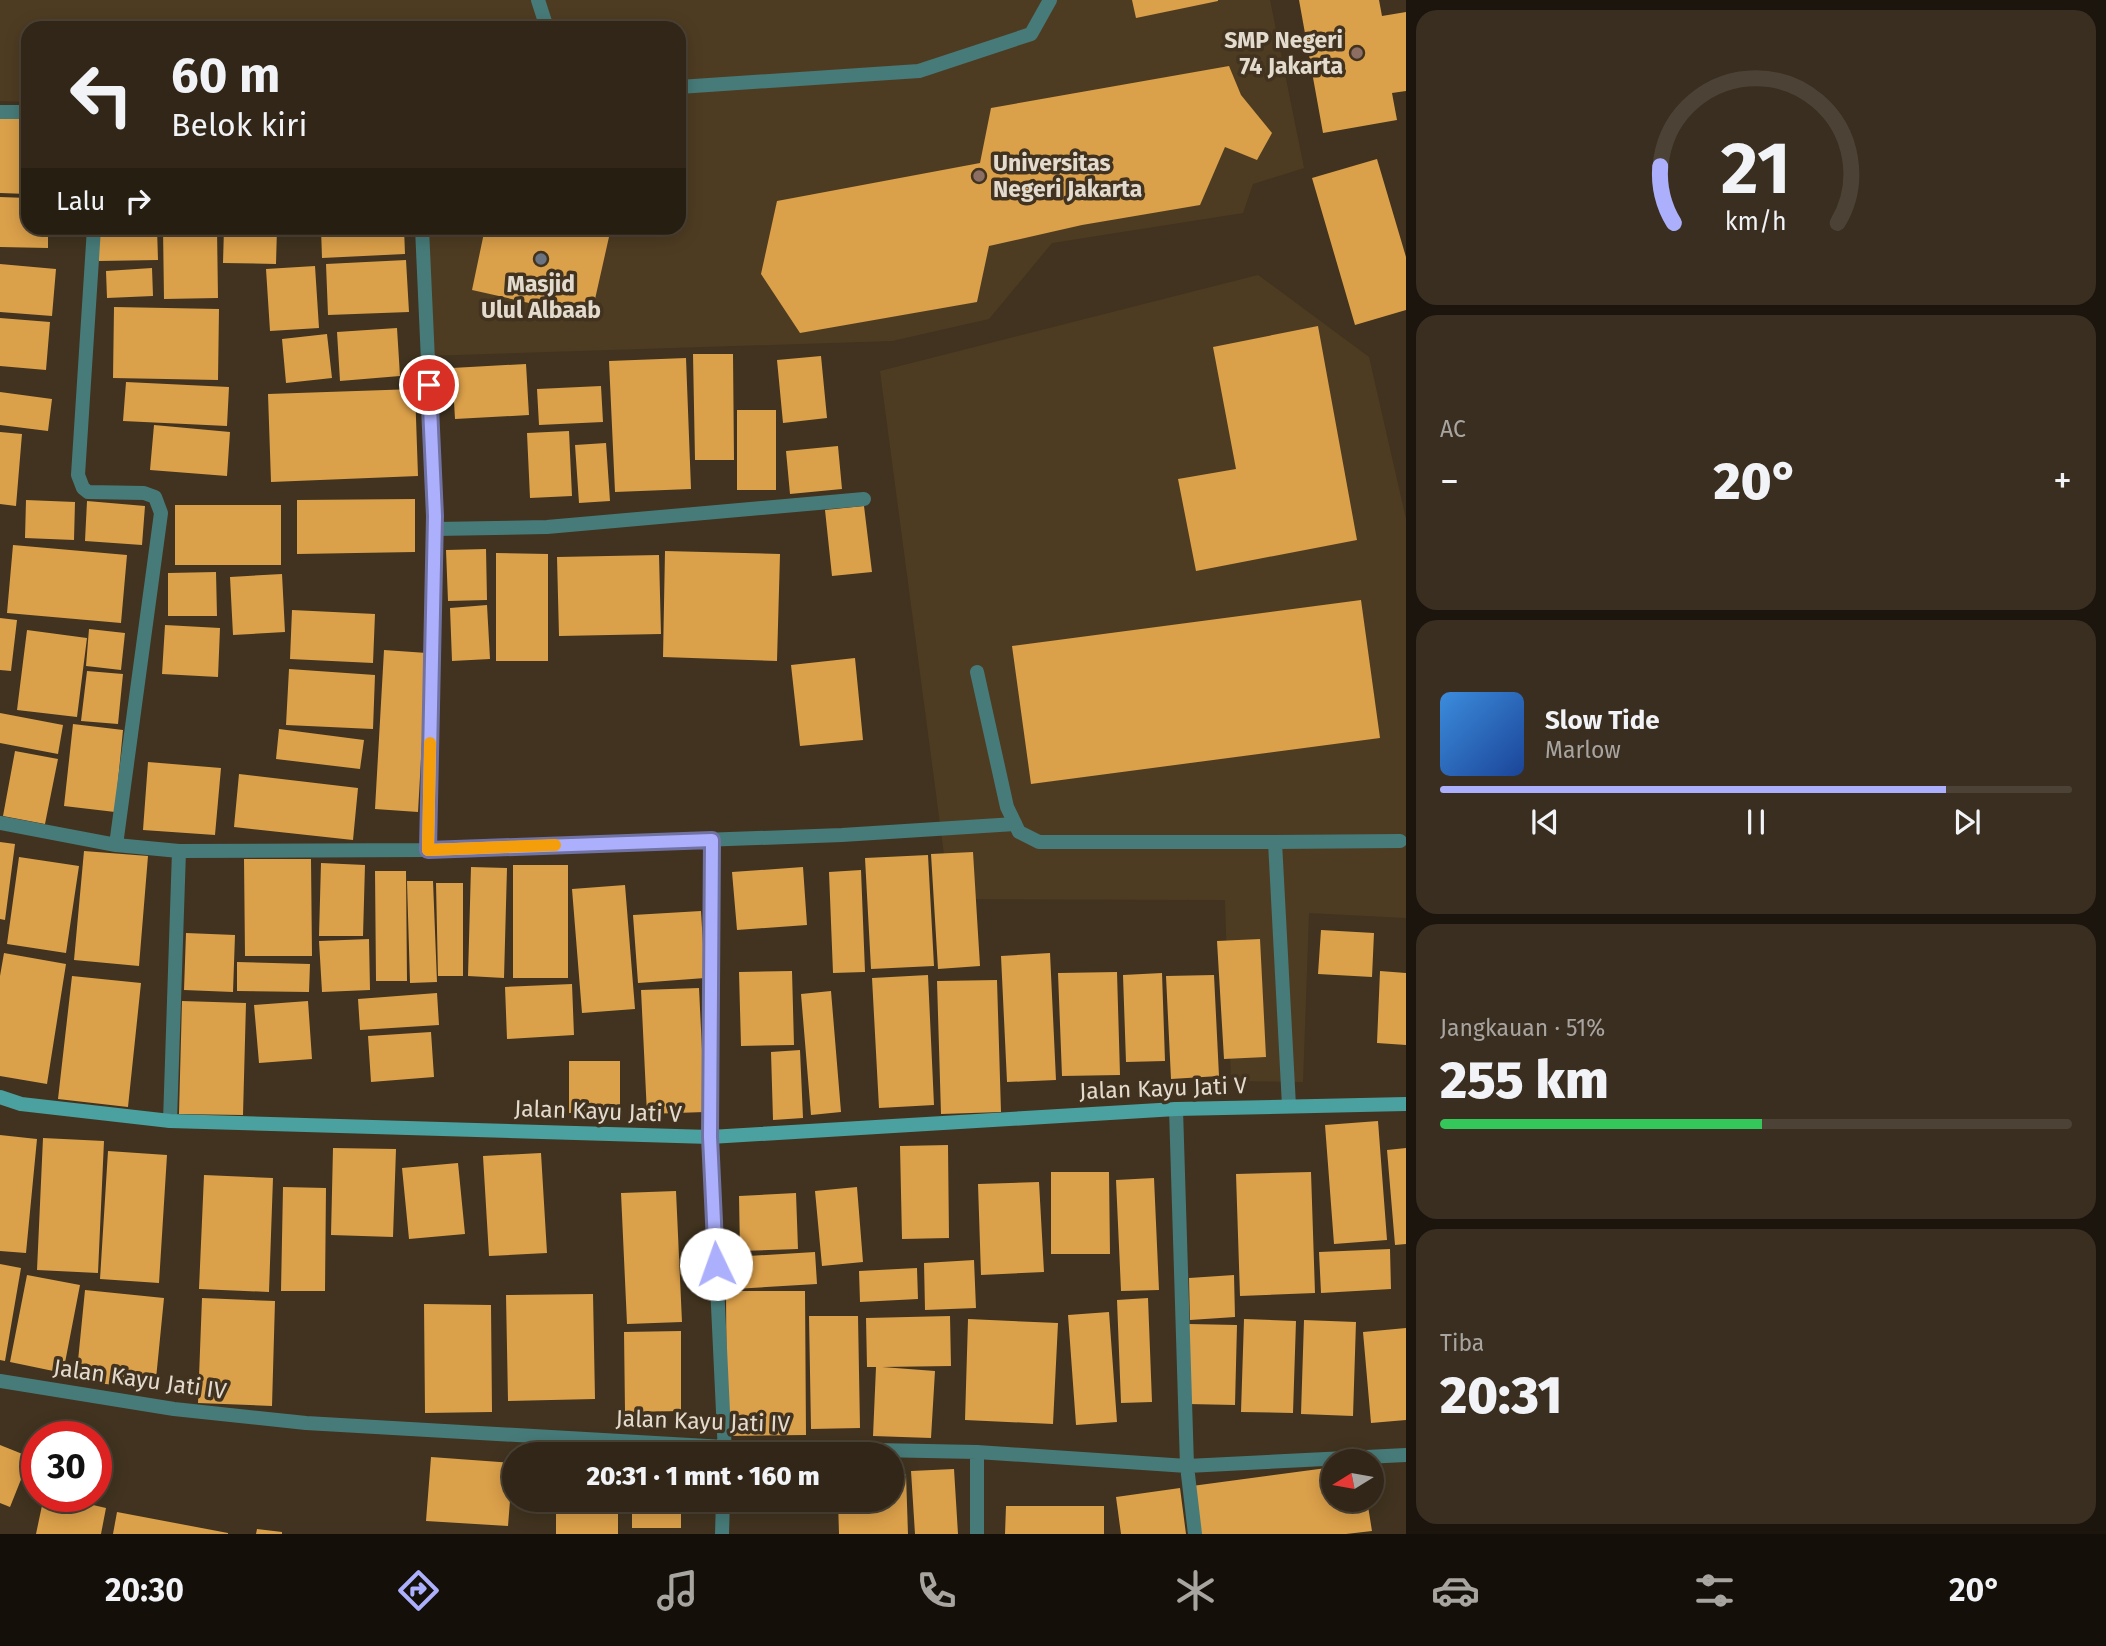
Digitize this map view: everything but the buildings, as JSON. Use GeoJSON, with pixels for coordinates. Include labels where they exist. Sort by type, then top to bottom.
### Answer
{"type":"FeatureCollection","features":[{"type":"Feature","properties":{"kind":"street"},"geometry":{"type":"LineString","coordinates":[[538,0],[545,21]]}},
{"type":"Feature","properties":{"kind":"street"},"geometry":{"type":"LineString","coordinates":[[686,87],[919,71],[1031,34],[1050,0]]}},
{"type":"Feature","properties":{"kind":"street"},"geometry":{"type":"LineString","coordinates":[[0,112],[21,113]]}},
{"type":"Feature","properties":{"kind":"street"},"geometry":{"type":"LineString","coordinates":[[94,235],[78,475],[83,488],[88,492],[144,493],[155,497],[161,513],[116,845]]}},
{"type":"Feature","properties":{"kind":"street"},"geometry":{"type":"LineString","coordinates":[[422,235],[435,529],[428,850]]}},
{"type":"Feature","properties":{"kind":"street"},"geometry":{"type":"LineString","coordinates":[[435,529],[547,527],[864,499]]}},
{"type":"Feature","properties":{"kind":"street"},"geometry":{"type":"LineString","coordinates":[[977,672],[1007,807],[1019,832],[1039,842],[1401,841]]}},
{"type":"Feature","properties":{"kind":"street"},"geometry":{"type":"LineString","coordinates":[[0,823],[116,845],[179,851],[428,850],[842,835],[1015,824]]}},
{"type":"Feature","properties":{"kind":"street"},"geometry":{"type":"LineString","coordinates":[[712,840],[710,1137],[725,1442]]}},
{"type":"Feature","properties":{"kind":"street"},"geometry":{"type":"LineString","coordinates":[[1275,842],[1289,1106]]}},
{"type":"Feature","properties":{"kind":"street"},"geometry":{"type":"LineString","coordinates":[[170,1121],[179,851]]}},
{"type":"Feature","properties":{"kind":"street","name":"Jalan Kayu Jati V"},"geometry":{"type":"LineString","coordinates":[[0,1097],[21,1104],[170,1121],[710,1137],[1175,1109],[1406,1104]]}},
{"type":"Feature","properties":{"kind":"street"},"geometry":{"type":"LineString","coordinates":[[1175,1109],[1187,1466],[1195,1534]]}},
{"type":"Feature","properties":{"kind":"street","name":"Jalan Kayu Jati IV"},"geometry":{"type":"LineString","coordinates":[[0,1381],[174,1409],[306,1423],[590,1442]]}},
{"type":"Feature","properties":{"kind":"street","name":"Jalan Kayu Jati IV"},"geometry":{"type":"LineString","coordinates":[[904,1452],[977,1452],[1187,1466],[1406,1455]]}},
{"type":"Feature","properties":{"kind":"street"},"geometry":{"type":"LineString","coordinates":[[977,1452],[977,1534]]}},
{"type":"Feature","properties":{"kind":"street"},"geometry":{"type":"LineString","coordinates":[[722,1534],[723,1512]]}},
{"type":"Feature","properties":{"kind":"shaded area","name":"Universitas Negeri Jakarta"},"geometry":{"type":"Polygon","coordinates":[[[0,0],[1270,0],[1304,168],[1253,184],[1243,213],[1052,243],[989,319],[892,341],[426,356],[422,235],[686,235],[686,21],[21,21],[21,102],[0,101],[0,0]]]}},
{"type":"Feature","properties":{"kind":"shaded area"},"geometry":{"type":"Polygon","coordinates":[[[1258,275],[1369,357],[1406,519],[1406,918],[1309,913],[1303,1082],[1231,1081],[1225,900],[950,899],[880,371],[1258,275]]]}},
{"type":"Feature","properties":{"kind":"slow traffic"},"geometry":{"type":"LineString","coordinates":[[430,743],[428,850],[555,845]]}},
{"type":"Feature","properties":{"kind":"place","name":"SMP Negeri 74 Jakarta"},"geometry":{"type":"Point","coordinates":[1357,53]}},
{"type":"Feature","properties":{"kind":"place","name":"Universitas Negeri Jakarta"},"geometry":{"type":"Point","coordinates":[979,176]}},
{"type":"Feature","properties":{"kind":"place","name":"Masjid Ulul Albaab"},"geometry":{"type":"Point","coordinates":[541,259]}},
{"type":"Feature","properties":{"kind":"route"},"geometry":{"type":"LineString","coordinates":[[429,385],[435,516],[428,850],[712,840],[710,1137],[716,1264]]}}]}
